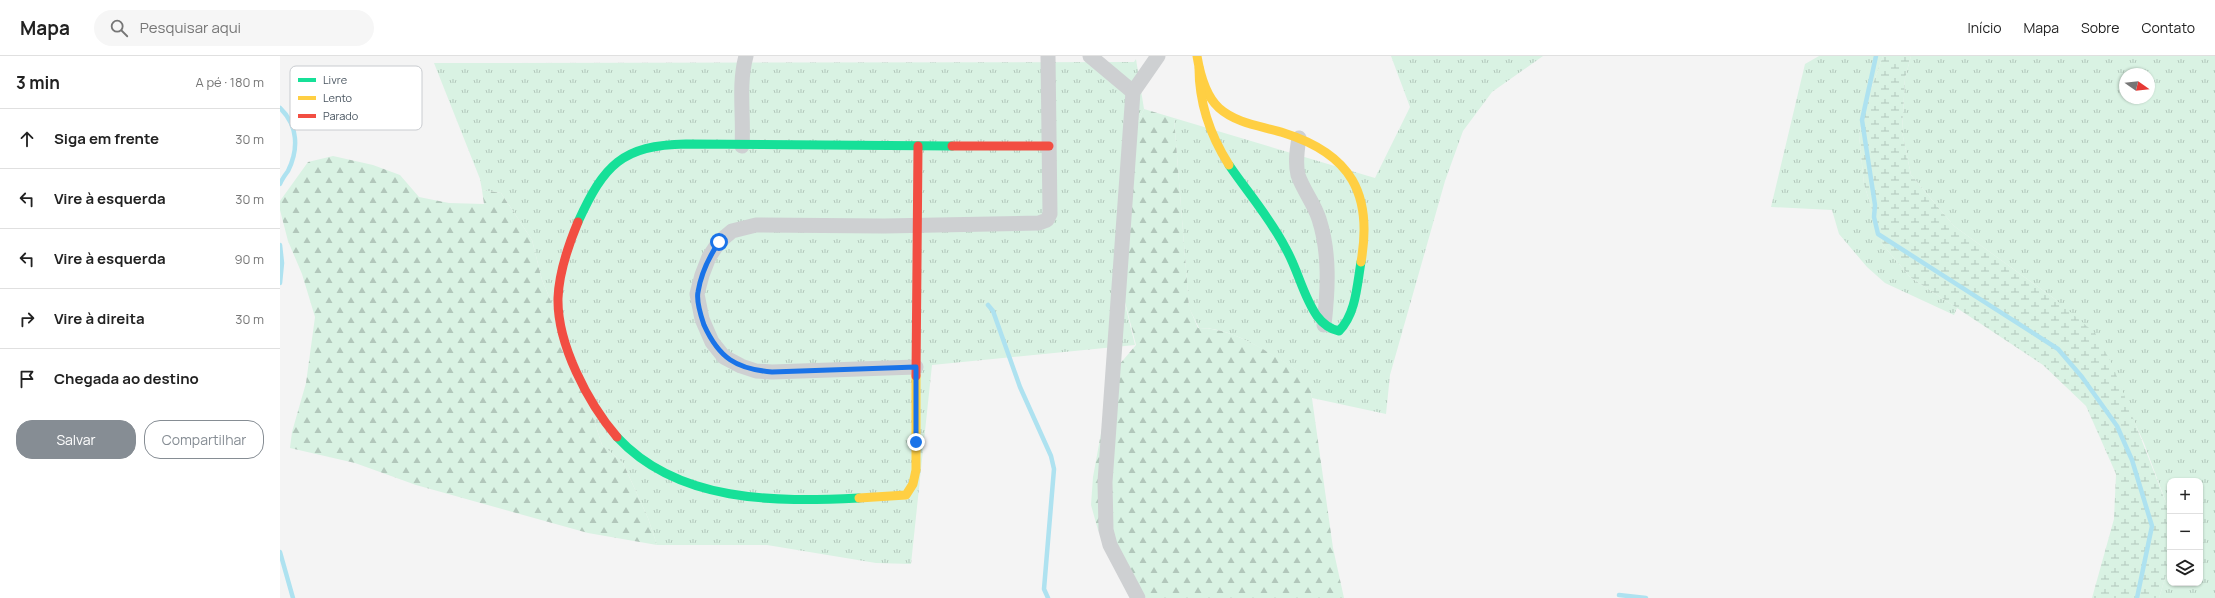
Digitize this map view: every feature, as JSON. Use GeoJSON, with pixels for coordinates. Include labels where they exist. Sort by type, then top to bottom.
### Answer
{"type":"FeatureCollection","features":[{"type":"Feature","properties":{"kind":"street"},"geometry":{"type":"LineString","coordinates":[[742,146],[744,122],[742,83],[746,56]]}},
{"type":"Feature","properties":{"kind":"street"},"geometry":{"type":"LineString","coordinates":[[916,367],[772,372],[756,371],[741,366],[724,357],[712,342],[702,319],[697,294],[709,257],[719,242],[732,231],[756,225],[918,226],[1038,223],[1047,220],[1050,214],[1048,56]]}},
{"type":"Feature","properties":{"kind":"street"},"geometry":{"type":"LineString","coordinates":[[1090,56],[1133,92]]}},
{"type":"Feature","properties":{"kind":"street"},"geometry":{"type":"LineString","coordinates":[[1138,598],[1110,545],[1105,515],[1107,429],[1133,92],[1158,56]]}},
{"type":"Feature","properties":{"kind":"street"},"geometry":{"type":"LineString","coordinates":[[1197,56],[1199,68],[1209,93],[1223,111],[1238,119],[1299,138],[1318,147],[1343,169],[1352,182],[1363,205],[1364,238],[1347,322],[1339,331],[1331,330],[1324,325],[1311,304],[1280,237],[1235,173],[1218,144],[1203,111],[1198,82],[1199,68]]}},
{"type":"Feature","properties":{"kind":"street"},"geometry":{"type":"LineString","coordinates":[[1299,138],[1297,163],[1298,175],[1319,218],[1326,254],[1327,299],[1324,325]]}},
{"type":"Feature","properties":{"kind":"street"},"geometry":{"type":"LineString","coordinates":[[918,146],[915,476],[912,490],[906,495],[782,499],[732,495],[698,486],[667,475],[638,455],[612,430],[585,386],[564,335],[558,302],[561,271],[576,226],[587,202],[604,176],[622,157],[639,149],[656,146],[742,146],[918,146],[1050,146]]}},
{"type":"Feature","properties":{"kind":"green space"},"geometry":{"type":"Polygon","coordinates":[[[1391,56],[1543,56],[1492,92],[1463,131],[1445,181],[1390,375],[1386,414],[1312,398],[1308,377],[1270,353],[1242,338],[1213,329],[1199,328],[1189,308],[1174,118],[1375,178],[1410,107],[1391,56]]]}},
{"type":"Feature","properties":{"kind":"green space"},"geometry":{"type":"Polygon","coordinates":[[[1819,56],[1883,56],[1867,100],[1859,135],[1864,184],[1883,245],[1910,277],[1957,308],[1954,315],[1885,283],[1867,267],[1839,234],[1832,210],[1771,207],[1805,64],[1819,56]]]}},
{"type":"Feature","properties":{"kind":"green space"},"geometry":{"type":"Polygon","coordinates":[[[1883,56],[1911,56],[1905,78],[1902,132],[1911,175],[1954,226],[2056,300],[2095,333],[2112,364],[2167,505],[2167,572],[2159,598],[2092,598],[2114,519],[2116,474],[2086,406],[2043,365],[1910,277],[1883,245],[1864,184],[1859,135],[1867,100],[1883,56]]]}},
{"type":"Feature","properties":{"kind":"green space"},"geometry":{"type":"Polygon","coordinates":[[[1911,56],[2215,56],[2215,598],[2159,598],[2167,572],[2167,586],[2203,586],[2203,478],[2167,478],[2167,505],[2144,443],[2127,406],[2056,300],[1954,226],[1911,175],[1902,132],[1905,78],[1911,56]]]}},
{"type":"Feature","properties":{"kind":"green space"},"geometry":{"type":"Polygon","coordinates":[[[1136,59],[1144,109],[1131,137],[1115,263],[1135,345],[932,365],[911,564],[876,563],[767,545],[657,545],[648,518],[623,463],[602,445],[569,344],[542,280],[532,240],[501,193],[482,190],[480,179],[434,63],[1134,62],[1136,59]]]}},
{"type":"Feature","properties":{"kind":"green space"},"geometry":{"type":"Polygon","coordinates":[[[1144,109],[1174,118],[1189,307],[1198,328],[1213,329],[1242,338],[1309,377],[1333,548],[1344,598],[1146,598],[1126,566],[1098,530],[1091,505],[1093,477],[1112,373],[1136,345],[1115,263],[1131,137],[1144,109]]]}},
{"type":"Feature","properties":{"kind":"green space"},"geometry":{"type":"Polygon","coordinates":[[[333,156],[373,165],[400,175],[419,197],[449,203],[484,204],[482,190],[501,193],[532,240],[542,280],[569,344],[602,445],[623,463],[648,518],[657,545],[588,533],[416,485],[355,463],[290,448],[292,432],[306,383],[315,317],[302,274],[288,241],[280,210],[280,201],[308,162],[333,156]]]}},
{"type":"Feature","properties":{"kind":"waterway"},"geometry":{"type":"LineString","coordinates":[[1876,56],[1862,120],[1875,205],[1874,217],[1878,234],[2058,349],[2082,377],[2117,426],[2132,460],[2152,526],[2137,598]]}},
{"type":"Feature","properties":{"kind":"waterway"},"geometry":{"type":"LineString","coordinates":[[280,108],[290,122]]}},
{"type":"Feature","properties":{"kind":"waterway"},"geometry":{"type":"LineString","coordinates":[[280,184],[292,163],[295,146],[293,130]]}},
{"type":"Feature","properties":{"kind":"waterway"},"geometry":{"type":"LineString","coordinates":[[280,245],[282,263],[280,283]]}},
{"type":"Feature","properties":{"kind":"waterway"},"geometry":{"type":"LineString","coordinates":[[988,305],[993,311],[1020,387],[1051,456],[1054,469],[1044,589],[1048,598]]}},
{"type":"Feature","properties":{"kind":"waterway"},"geometry":{"type":"LineString","coordinates":[[280,552],[293,598]]}},
{"type":"Feature","properties":{"kind":"waterway"},"geometry":{"type":"LineString","coordinates":[[1619,595],[1646,598]]}},
{"type":"Feature","properties":{"kind":"traffic: fast"},"geometry":{"type":"LineString","coordinates":[[578,222],[587,202],[597,186],[618,162],[631,154],[664,145],[952,146]]}},
{"type":"Feature","properties":{"kind":"traffic: fast"},"geometry":{"type":"LineString","coordinates":[[1229,165],[1280,238],[1290,257],[1308,300],[1317,316],[1324,324],[1332,329],[1339,331],[1349,316],[1355,299],[1361,262]]}},
{"type":"Feature","properties":{"kind":"traffic: fast"},"geometry":{"type":"LineString","coordinates":[[617,437],[641,459],[669,475],[698,486],[729,494],[762,498],[794,499],[859,498]]}},
{"type":"Feature","properties":{"kind":"traffic: slow"},"geometry":{"type":"LineString","coordinates":[[1197,56],[1207,91],[1214,103],[1219,108],[1234,118],[1284,133],[1307,142],[1326,152],[1341,165],[1352,180],[1360,197],[1364,238],[1361,262]]}},
{"type":"Feature","properties":{"kind":"traffic: slow"},"geometry":{"type":"LineString","coordinates":[[1199,68],[1203,106],[1216,142],[1229,165]]}},
{"type":"Feature","properties":{"kind":"traffic: slow"},"geometry":{"type":"LineString","coordinates":[[859,498],[906,495],[913,484],[916,470],[916,376]]}},
{"type":"Feature","properties":{"kind":"traffic: jam"},"geometry":{"type":"LineString","coordinates":[[916,376],[918,146]]}},
{"type":"Feature","properties":{"kind":"traffic: jam"},"geometry":{"type":"LineString","coordinates":[[952,146],[1049,146]]}},
{"type":"Feature","properties":{"kind":"traffic: jam"},"geometry":{"type":"LineString","coordinates":[[578,222],[562,269],[558,298],[559,316],[563,334],[576,372],[595,407],[617,437]]}},
{"type":"Feature","properties":{"kind":"route"},"geometry":{"type":"LineString","coordinates":[[719,242],[709,257],[697,294],[702,319],[712,342],[724,357],[741,366],[756,371],[772,372],[916,367],[916,442]]}}]}
